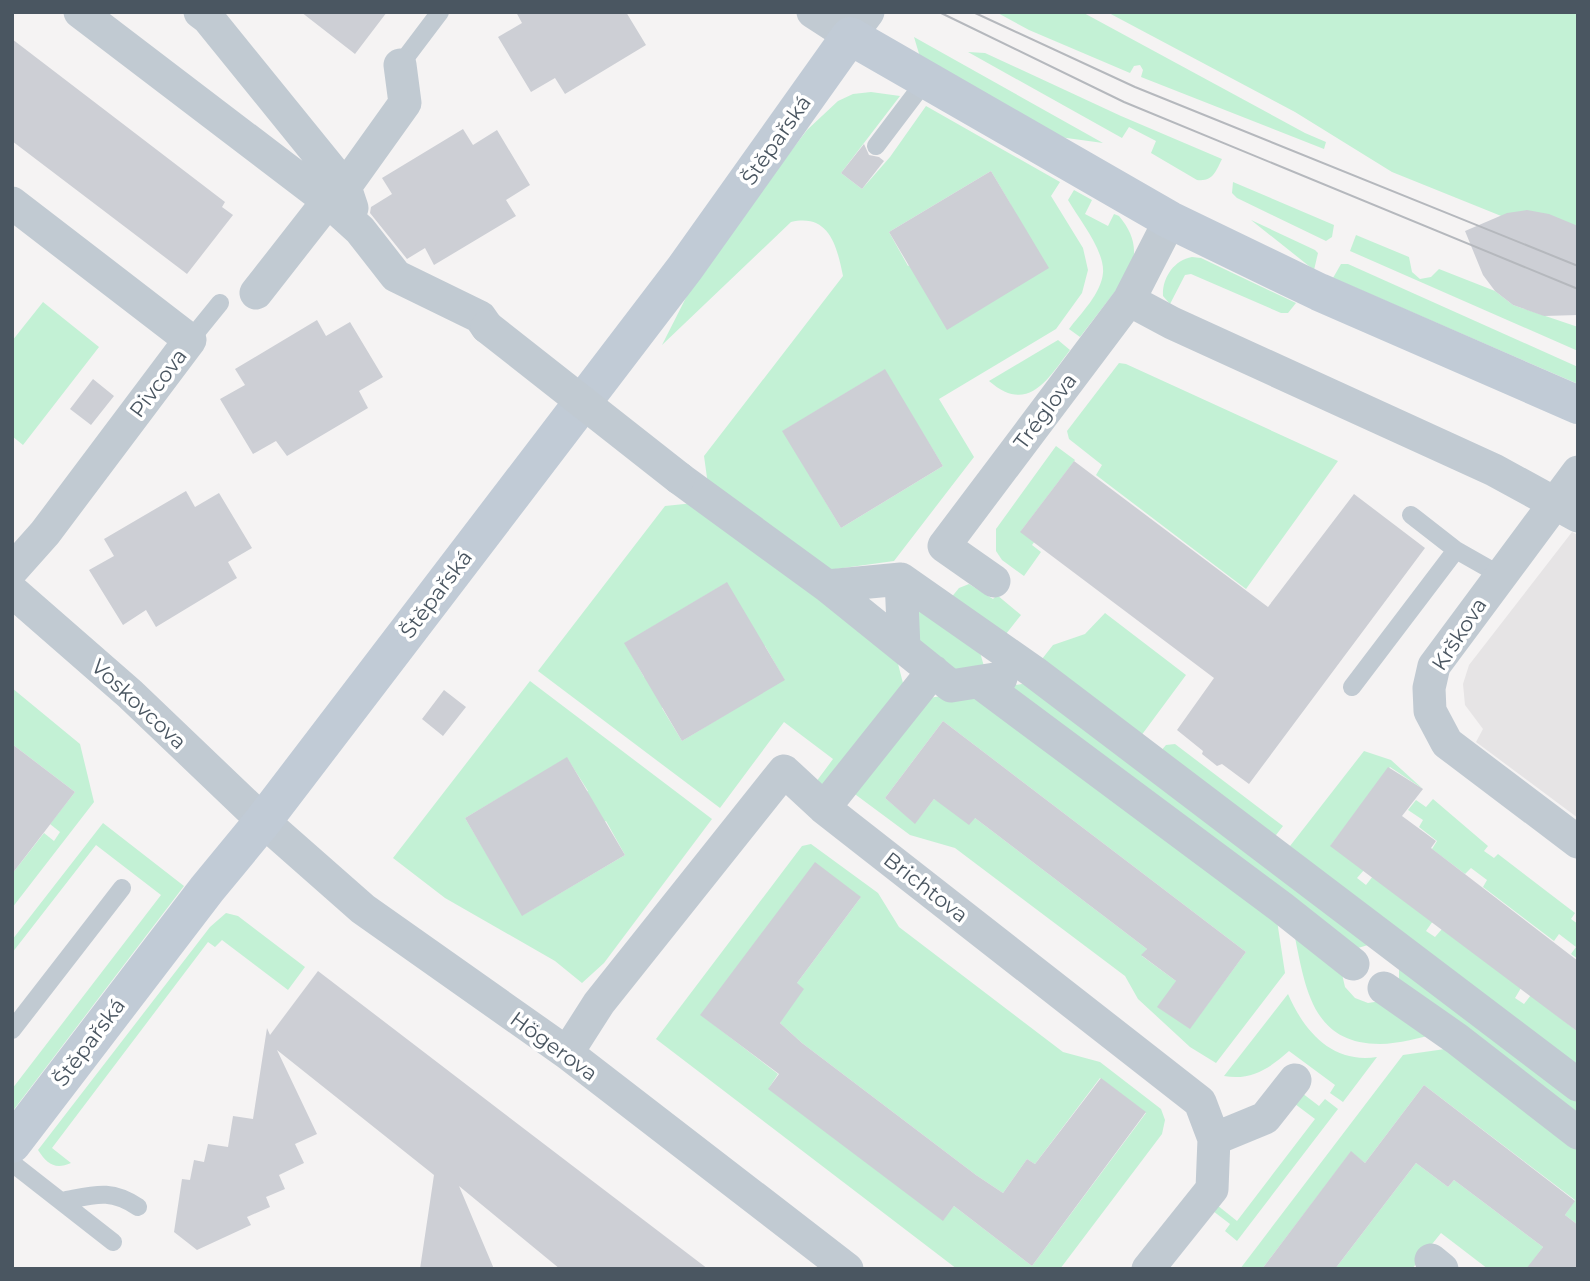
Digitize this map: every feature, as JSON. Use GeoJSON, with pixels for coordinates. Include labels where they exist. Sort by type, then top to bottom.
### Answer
{"type":"FeatureCollection","features":[{"type":"Feature","properties":{"kind":"street"},"geometry":{"type":"LineString","coordinates":[[80,12],[336,194]]}},
{"type":"Feature","properties":{"kind":"street"},"geometry":{"type":"LineString","coordinates":[[200,12],[208,18],[396,276],[480,317],[487,327],[679,478],[827,586],[951,686],[1034,672]]}},
{"type":"Feature","properties":{"kind":"street"},"geometry":{"type":"LineString","coordinates":[[813,12],[859,24],[926,80],[1170,220],[1319,292],[1578,405]]}},
{"type":"Feature","properties":{"kind":"street","name":"Štěpařská"},"geometry":{"type":"LineString","coordinates":[[12,1144],[206,888],[263,821],[685,268],[859,24]]}},
{"type":"Feature","properties":{"kind":"street"},"geometry":{"type":"LineString","coordinates":[[257,293],[405,103],[400,65]]}},
{"type":"Feature","properties":{"kind":"street","name":"Pivcova"},"geometry":{"type":"LineString","coordinates":[[12,203],[190,340],[45,533],[12,570]]}},
{"type":"Feature","properties":{"kind":"street","name":"Tréglova"},"geometry":{"type":"LineString","coordinates":[[994,581],[944,546],[1129,300],[1170,220]]}},
{"type":"Feature","properties":{"kind":"street"},"geometry":{"type":"LineString","coordinates":[[1129,300],[1494,470],[1566,510]]}},
{"type":"Feature","properties":{"kind":"street","name":"Krškova"},"geometry":{"type":"LineString","coordinates":[[1578,472],[1566,510],[1493,584],[1434,666],[1429,688],[1430,711],[1438,729],[1456,751],[1578,842]]}},
{"type":"Feature","properties":{"kind":"street"},"geometry":{"type":"LineString","coordinates":[[827,586],[901,579],[1034,672],[1578,1086]]}},
{"type":"Feature","properties":{"kind":"street"},"geometry":{"type":"LineString","coordinates":[[901,579],[904,648]]}},
{"type":"Feature","properties":{"kind":"street","name":"Voskovcova"},"geometry":{"type":"LineString","coordinates":[[12,591],[130,694],[263,821]]}},
{"type":"Feature","properties":{"kind":"street"},"geometry":{"type":"LineString","coordinates":[[824,808],[933,671]]}},
{"type":"Feature","properties":{"kind":"street"},"geometry":{"type":"LineString","coordinates":[[979,682],[1281,907],[1353,964],[1363,956],[1380,958],[1390,972],[1384,988],[1457,1039],[1578,1133]]}},
{"type":"Feature","properties":{"kind":"street","name":"Brichtova"},"geometry":{"type":"LineString","coordinates":[[567,1053],[600,1003],[784,771],[824,808],[1200,1102],[1214,1139],[1212,1189],[1148,1269]]}},
{"type":"Feature","properties":{"kind":"street","name":"Högerova"},"geometry":{"type":"LineString","coordinates":[[263,821],[363,909],[567,1053],[847,1269]]}},
{"type":"Feature","properties":{"kind":"street"},"geometry":{"type":"LineString","coordinates":[[1214,1139],[1265,1118],[1295,1080]]}},
{"type":"Feature","properties":{"kind":"lane"},"geometry":{"type":"LineString","coordinates":[[400,65],[440,12]]}},
{"type":"Feature","properties":{"kind":"lane"},"geometry":{"type":"LineString","coordinates":[[876,146],[926,80]]}},
{"type":"Feature","properties":{"kind":"lane"},"geometry":{"type":"LineString","coordinates":[[190,340],[220,303]]}},
{"type":"Feature","properties":{"kind":"lane"},"geometry":{"type":"LineString","coordinates":[[1411,514],[1493,584]]}},
{"type":"Feature","properties":{"kind":"lane"},"geometry":{"type":"LineString","coordinates":[[1352,687],[1455,550]]}},
{"type":"Feature","properties":{"kind":"lane"},"geometry":{"type":"LineString","coordinates":[[12,1030],[122,888]]}},
{"type":"Feature","properties":{"kind":"lane"},"geometry":{"type":"LineString","coordinates":[[12,1163],[113,1242]]}},
{"type":"Feature","properties":{"kind":"lane"},"geometry":{"type":"LineString","coordinates":[[62,1201],[99,1194],[122,1196],[138,1208]]}},
{"type":"Feature","properties":{"kind":"shaded area"},"geometry":{"type":"Polygon","coordinates":[[[1572,532],[1578,535],[1578,818],[1476,742],[1483,729],[1465,705],[1463,684],[1469,665],[1572,532]]]}},
{"type":"Feature","properties":{"kind":"green space"},"geometry":{"type":"Polygon","coordinates":[[[996,12],[1082,12],[1326,142],[1324,149],[1141,77],[1143,70],[1140,65],[1134,66],[1130,73],[1029,30],[996,12]]]}},
{"type":"Feature","properties":{"kind":"green space"},"geometry":{"type":"Polygon","coordinates":[[[1107,12],[1578,12],[1578,247],[1392,172],[1295,112],[1107,12]]]}},
{"type":"Feature","properties":{"kind":"green space"},"geometry":{"type":"Polygon","coordinates":[[[914,37],[1103,143],[1052,136],[920,57],[914,37]]]}},
{"type":"Feature","properties":{"kind":"green space"},"geometry":{"type":"Polygon","coordinates":[[[968,52],[985,53],[1222,159],[1210,177],[1197,180],[1151,153],[1156,141],[1129,127],[1122,138],[968,52]]]}},
{"type":"Feature","properties":{"kind":"green space"},"geometry":{"type":"Polygon","coordinates":[[[871,92],[900,96],[841,173],[862,189],[890,157],[926,106],[1060,182],[1051,196],[1083,248],[1088,270],[1082,293],[1056,329],[939,399],[974,457],[894,561],[821,571],[708,485],[704,456],[843,276],[838,254],[829,234],[814,222],[791,222],[662,345],[699,272],[807,130],[838,101],[853,94],[871,92]],[[991,171],[889,232],[908,266],[1011,205],[991,171]],[[884,370],[783,431],[841,528],[943,466],[884,370]]]}},
{"type":"Feature","properties":{"kind":"green space"},"geometry":{"type":"Polygon","coordinates":[[[1233,182],[1334,225],[1332,237],[1326,241],[1237,198],[1232,193],[1233,182]]]}},
{"type":"Feature","properties":{"kind":"green space"},"geometry":{"type":"Polygon","coordinates":[[[1074,190],[1092,200],[1085,214],[1108,226],[1114,214],[1119,216],[1128,229],[1134,249],[1130,272],[1080,337],[1069,329],[1095,296],[1103,273],[1103,264],[1096,245],[1068,200],[1074,190]]]}},
{"type":"Feature","properties":{"kind":"green space"},"geometry":{"type":"Polygon","coordinates":[[[1251,220],[1315,250],[1318,253],[1314,270],[1251,220]]]}},
{"type":"Feature","properties":{"kind":"green space"},"geometry":{"type":"Polygon","coordinates":[[[1356,235],[1409,257],[1412,272],[1420,279],[1431,277],[1439,269],[1495,291],[1513,305],[1578,327],[1578,351],[1350,251],[1356,235]]]}},
{"type":"Feature","properties":{"kind":"green space"},"geometry":{"type":"Polygon","coordinates":[[[1192,257],[1201,258],[1296,303],[1288,313],[1281,313],[1191,274],[1185,275],[1170,304],[1163,296],[1167,277],[1180,262],[1192,257]]]}},
{"type":"Feature","properties":{"kind":"green space"},"geometry":{"type":"Polygon","coordinates":[[[1341,264],[1348,264],[1578,367],[1578,384],[1333,278],[1341,264]]]}},
{"type":"Feature","properties":{"kind":"green space"},"geometry":{"type":"Polygon","coordinates":[[[43,302],[99,347],[23,445],[12,436],[12,341],[43,302]]]}},
{"type":"Feature","properties":{"kind":"green space"},"geometry":{"type":"Polygon","coordinates":[[[1058,340],[1070,350],[1054,372],[1036,389],[1015,395],[1003,391],[989,381],[1058,340]]]}},
{"type":"Feature","properties":{"kind":"green space"},"geometry":{"type":"Polygon","coordinates":[[[1119,363],[1338,461],[1246,589],[1096,475],[1102,465],[1069,439],[1067,431],[1119,363]]]}},
{"type":"Feature","properties":{"kind":"green space"},"geometry":{"type":"Polygon","coordinates":[[[1056,446],[1075,460],[1021,531],[1035,541],[1032,545],[1041,552],[1024,576],[1002,560],[996,551],[996,529],[1056,446]]]}},
{"type":"Feature","properties":{"kind":"green space"},"geometry":{"type":"Polygon","coordinates":[[[694,503],[896,656],[905,691],[828,792],[816,782],[833,759],[784,722],[720,808],[538,671],[665,506],[694,503]],[[726,583],[625,643],[644,677],[652,673],[670,702],[662,708],[682,741],[784,679],[765,646],[746,657],[728,627],[746,616],[726,583]]]}},
{"type":"Feature","properties":{"kind":"green space"},"geometry":{"type":"Polygon","coordinates":[[[969,584],[993,599],[997,595],[1021,615],[1002,639],[950,599],[959,588],[969,584]]]}},
{"type":"Feature","properties":{"kind":"green space"},"geometry":{"type":"Polygon","coordinates":[[[933,608],[978,645],[985,670],[956,672],[920,644],[910,612],[933,608]]]}},
{"type":"Feature","properties":{"kind":"green space"},"geometry":{"type":"Polygon","coordinates":[[[1105,613],[1186,675],[1135,744],[1035,668],[1053,645],[1085,634],[1105,613]]]}},
{"type":"Feature","properties":{"kind":"green space"},"geometry":{"type":"Polygon","coordinates":[[[530,681],[712,819],[604,963],[582,983],[555,961],[445,898],[393,858],[530,681]],[[567,758],[465,818],[523,915],[625,855],[606,821],[587,832],[569,802],[588,791],[567,758]]]}},
{"type":"Feature","properties":{"kind":"green space"},"geometry":{"type":"Polygon","coordinates":[[[1033,682],[1368,945],[1358,948],[998,688],[1033,682]]]}},
{"type":"Feature","properties":{"kind":"green space"},"geometry":{"type":"Polygon","coordinates":[[[12,688],[80,744],[94,802],[12,908],[12,874],[44,833],[54,841],[60,832],[50,824],[75,792],[12,744],[12,688]]]}},
{"type":"Feature","properties":{"kind":"green space"},"geometry":{"type":"Polygon","coordinates":[[[980,690],[1276,914],[1285,973],[1216,1063],[1190,1047],[1138,999],[1125,976],[955,848],[910,835],[848,789],[916,700],[980,690]],[[943,721],[885,798],[915,823],[934,799],[975,818],[1147,949],[1142,956],[1176,981],[1190,1028],[1246,952],[943,721]]]}},
{"type":"Feature","properties":{"kind":"green space"},"geometry":{"type":"Polygon","coordinates":[[[1175,744],[1283,826],[1269,844],[1154,759],[1166,745],[1175,744]]]}},
{"type":"Feature","properties":{"kind":"green space"},"geometry":{"type":"Polygon","coordinates":[[[1364,751],[1391,760],[1423,789],[1390,767],[1331,845],[1364,870],[1357,878],[1366,885],[1373,876],[1433,921],[1426,931],[1435,937],[1442,929],[1521,988],[1515,998],[1524,1004],[1531,995],[1578,1032],[1578,1078],[1283,855],[1364,751]]]}},
{"type":"Feature","properties":{"kind":"green space"},"geometry":{"type":"Polygon","coordinates":[[[1433,799],[1488,846],[1484,851],[1494,858],[1498,854],[1575,913],[1571,919],[1578,924],[1578,959],[1571,954],[1576,947],[1559,934],[1554,941],[1483,887],[1487,880],[1471,868],[1465,874],[1432,849],[1437,841],[1419,827],[1423,820],[1408,810],[1416,800],[1426,807],[1433,799]]]}},
{"type":"Feature","properties":{"kind":"green space"},"geometry":{"type":"Polygon","coordinates":[[[103,823],[184,886],[12,1112],[12,1089],[161,895],[96,845],[12,953],[12,940],[103,823]]]}},
{"type":"Feature","properties":{"kind":"green space"},"geometry":{"type":"Polygon","coordinates":[[[811,844],[878,893],[899,927],[1063,1052],[1100,1062],[1161,1109],[1165,1120],[1162,1134],[1060,1269],[957,1269],[656,1039],[802,846],[811,844]],[[861,897],[701,1015],[778,1074],[769,1088],[943,1220],[954,1206],[1032,1266],[1146,1113],[1100,1078],[1035,1164],[1027,1159],[1003,1193],[802,1043],[780,1023],[797,983],[861,897]]]}},
{"type":"Feature","properties":{"kind":"green space"},"geometry":{"type":"Polygon","coordinates":[[[226,913],[238,916],[305,967],[288,990],[222,940],[215,947],[208,942],[52,1148],[71,1163],[56,1166],[48,1162],[38,1150],[210,927],[226,913]]]}},
{"type":"Feature","properties":{"kind":"green space"},"geometry":{"type":"Polygon","coordinates":[[[1293,928],[1342,974],[1345,987],[1355,998],[1368,1003],[1381,1001],[1439,1034],[1380,1044],[1356,1041],[1338,1034],[1324,1022],[1314,1007],[1307,989],[1293,928]]]}},
{"type":"Feature","properties":{"kind":"green space"},"geometry":{"type":"Polygon","coordinates":[[[1399,968],[1578,1094],[1578,1126],[1399,981],[1399,968]]]}},
{"type":"Feature","properties":{"kind":"green space"},"geometry":{"type":"Polygon","coordinates":[[[1288,994],[1311,1032],[1333,1050],[1361,1058],[1377,1057],[1343,1102],[1330,1093],[1335,1085],[1289,1051],[1260,1072],[1243,1077],[1224,1076],[1288,994]]]}},
{"type":"Feature","properties":{"kind":"green space"},"geometry":{"type":"Polygon","coordinates":[[[1452,1048],[1578,1143],[1578,1225],[1565,1215],[1575,1200],[1424,1085],[1365,1163],[1351,1152],[1262,1269],[1240,1269],[1403,1055],[1452,1048]]]}},
{"type":"Feature","properties":{"kind":"green space"},"geometry":{"type":"Polygon","coordinates":[[[1302,1093],[1319,1106],[1325,1099],[1338,1109],[1237,1241],[1225,1231],[1230,1224],[1213,1211],[1217,1205],[1237,1221],[1315,1119],[1295,1104],[1302,1093]]]}},
{"type":"Feature","properties":{"kind":"green space"},"geometry":{"type":"Polygon","coordinates":[[[1416,1163],[1448,1187],[1454,1180],[1543,1247],[1532,1262],[1541,1269],[1488,1269],[1441,1233],[1412,1269],[1335,1269],[1416,1163]]]}},
{"type":"Feature","properties":{"kind":"building"},"geometry":{"type":"Polygon","coordinates":[[[301,12],[387,12],[355,54],[301,12]]]}},
{"type":"Feature","properties":{"kind":"building"},"geometry":{"type":"Polygon","coordinates":[[[516,12],[626,12],[646,45],[565,94],[555,78],[531,92],[498,37],[522,23],[516,12]]]}},
{"type":"Feature","properties":{"kind":"building"},"geometry":{"type":"Polygon","coordinates":[[[12,39],[225,202],[222,207],[233,215],[187,274],[12,141],[12,39]]]}},
{"type":"Feature","properties":{"kind":"building"},"geometry":{"type":"Polygon","coordinates":[[[463,129],[473,145],[497,130],[530,185],[506,200],[516,216],[434,265],[425,248],[407,259],[370,213],[371,207],[392,194],[382,178],[463,129]]]}},
{"type":"Feature","properties":{"kind":"building"},"geometry":{"type":"Polygon","coordinates":[[[864,144],[869,155],[884,161],[862,189],[841,173],[864,144]]]}},
{"type":"Feature","properties":{"kind":"building"},"geometry":{"type":"Polygon","coordinates":[[[991,171],[1049,268],[947,330],[889,232],[991,171]]]}},
{"type":"Feature","properties":{"kind":"building"},"geometry":{"type":"Polygon","coordinates":[[[1527,210],[1549,214],[1578,226],[1578,315],[1544,316],[1513,305],[1495,291],[1483,275],[1465,231],[1507,213],[1527,210]]]}},
{"type":"Feature","properties":{"kind":"building"},"geometry":{"type":"Polygon","coordinates":[[[317,320],[326,336],[350,322],[383,377],[359,391],[368,408],[287,456],[276,441],[253,454],[220,399],[245,385],[235,369],[317,320]]]}},
{"type":"Feature","properties":{"kind":"building"},"geometry":{"type":"Polygon","coordinates":[[[885,369],[943,466],[841,528],[782,431],[885,369]]]}},
{"type":"Feature","properties":{"kind":"building"},"geometry":{"type":"Polygon","coordinates":[[[93,379],[114,396],[91,425],[70,409],[93,379]]]}},
{"type":"Feature","properties":{"kind":"building"},"geometry":{"type":"Polygon","coordinates":[[[1074,461],[1268,607],[1354,494],[1425,548],[1249,784],[1222,764],[1217,766],[1177,730],[1214,678],[1020,532],[1074,461]]]}},
{"type":"Feature","properties":{"kind":"building"},"geometry":{"type":"Polygon","coordinates":[[[186,491],[195,507],[219,493],[252,548],[228,562],[237,578],[156,627],[146,610],[123,625],[89,570],[114,556],[104,539],[186,491]]]}},
{"type":"Feature","properties":{"kind":"building"},"geometry":{"type":"Polygon","coordinates":[[[727,582],[785,680],[682,741],[624,643],[727,582]]]}},
{"type":"Feature","properties":{"kind":"building"},"geometry":{"type":"Polygon","coordinates":[[[444,690],[466,707],[443,736],[422,719],[444,690]]]}},
{"type":"Feature","properties":{"kind":"building"},"geometry":{"type":"Polygon","coordinates":[[[943,721],[1246,952],[1190,1029],[1157,1007],[1176,981],[1141,955],[1147,949],[975,818],[969,825],[934,799],[915,824],[885,798],[943,721]]]}},
{"type":"Feature","properties":{"kind":"building"},"geometry":{"type":"Polygon","coordinates":[[[12,744],[75,792],[12,874],[12,744]]]}},
{"type":"Feature","properties":{"kind":"building"},"geometry":{"type":"Polygon","coordinates":[[[567,757],[625,855],[522,916],[465,818],[567,757]]]}},
{"type":"Feature","properties":{"kind":"building"},"geometry":{"type":"Polygon","coordinates":[[[1388,767],[1423,789],[1402,816],[1436,841],[1431,848],[1578,961],[1578,1032],[1330,846],[1388,767]]]}},
{"type":"Feature","properties":{"kind":"building"},"geometry":{"type":"Polygon","coordinates":[[[815,862],[861,897],[797,983],[804,989],[780,1023],[802,1043],[976,1175],[1003,1193],[1027,1159],[1035,1164],[1101,1078],[1146,1112],[1032,1266],[954,1206],[943,1221],[768,1089],[779,1074],[700,1015],[815,862]]]}},
{"type":"Feature","properties":{"kind":"building"},"geometry":{"type":"Polygon","coordinates":[[[318,971],[708,1269],[560,1269],[459,1186],[494,1269],[420,1269],[434,1175],[277,1050],[317,1134],[295,1144],[304,1163],[279,1175],[285,1189],[266,1197],[270,1207],[247,1217],[251,1225],[197,1250],[174,1232],[182,1179],[190,1180],[194,1160],[204,1162],[208,1144],[228,1147],[233,1116],[253,1119],[267,1028],[270,1035],[318,971]]]}},
{"type":"Feature","properties":{"kind":"building"},"geometry":{"type":"Polygon","coordinates":[[[1424,1085],[1575,1201],[1565,1215],[1578,1225],[1578,1269],[1526,1269],[1543,1247],[1454,1180],[1448,1187],[1416,1163],[1335,1269],[1262,1269],[1351,1151],[1365,1163],[1424,1085]]]}},
{"type":"Feature","properties":{"kind":"tram line"},"geometry":{"type":"LineString","coordinates":[[939,12],[1124,102],[1578,289]]}},
{"type":"Feature","properties":{"kind":"tram line"},"geometry":{"type":"LineString","coordinates":[[973,12],[1135,87],[1578,266]]}}]}
